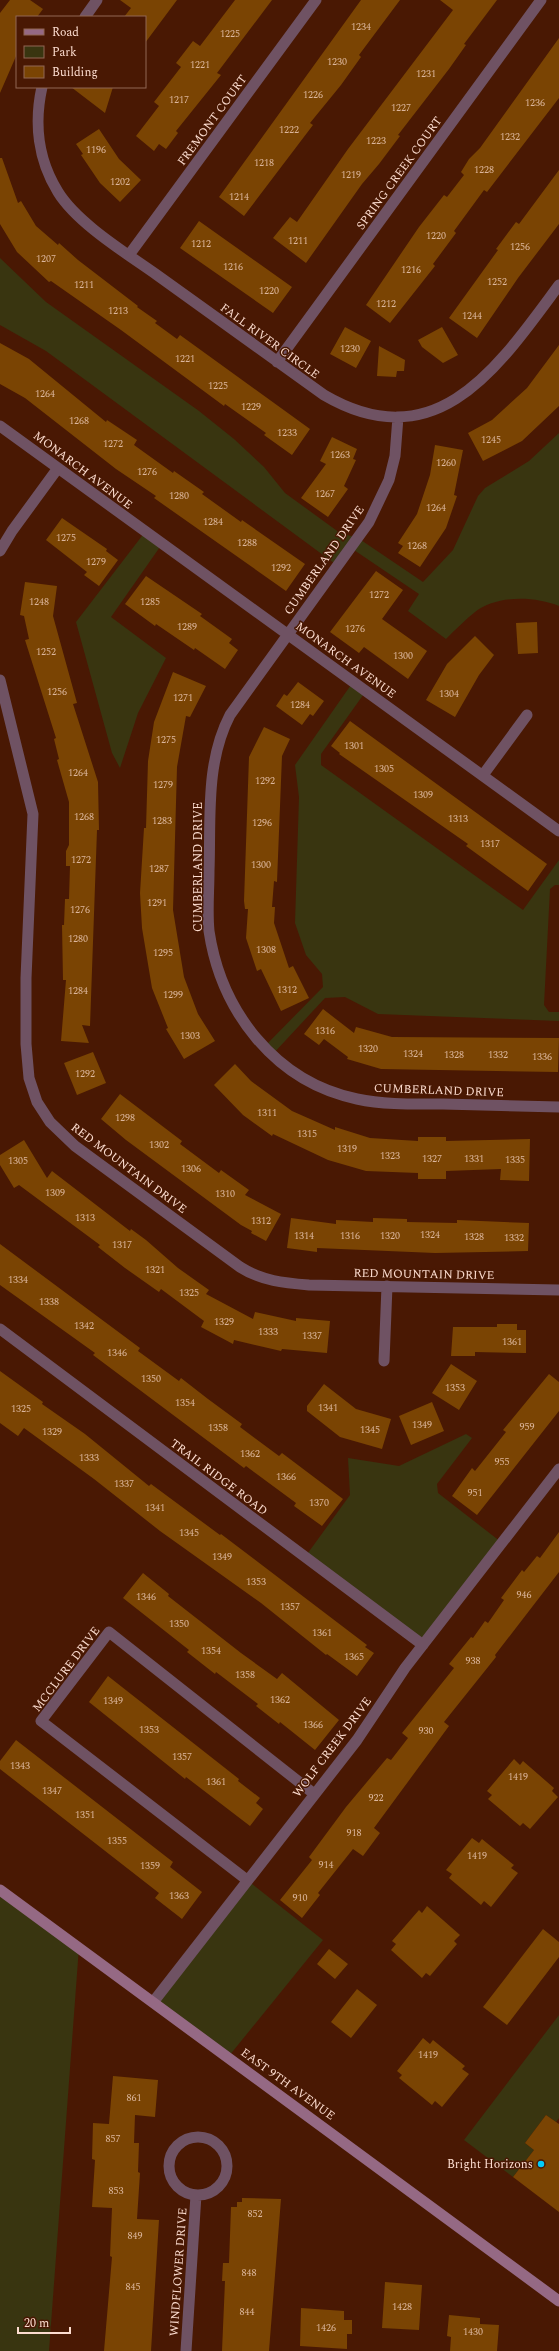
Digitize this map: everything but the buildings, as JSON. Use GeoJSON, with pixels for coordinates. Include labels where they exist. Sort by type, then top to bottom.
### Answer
{"type":"FeatureCollection","features":[{"type":"Feature","properties":{"kind":"main road","name":"EAST 9TH AVENUE"},"geometry":{"type":"LineString","coordinates":[[0,1890],[154,2001],[559,2301]]}},
{"type":"Feature","properties":{"kind":"street"},"geometry":{"type":"LineString","coordinates":[[86,16],[97,0]]}},
{"type":"Feature","properties":{"kind":"street","name":"FREMONT COURT"},"geometry":{"type":"LineString","coordinates":[[129,255],[316,0]]}},
{"type":"Feature","properties":{"kind":"street","name":"SPRING CREEK COURT"},"geometry":{"type":"LineString","coordinates":[[278,362],[541,0]]}},
{"type":"Feature","properties":{"kind":"street","name":"FALL RIVER CIRCLE"},"geometry":{"type":"LineString","coordinates":[[42,88],[38,112],[38,134],[43,159],[54,185],[64,201],[79,217],[129,255],[340,405],[369,414],[398,417],[438,408],[452,402],[478,384],[503,360],[559,285]]}},
{"type":"Feature","properties":{"kind":"street","name":"CUMBERLAND DRIVE"},"geometry":{"type":"LineString","coordinates":[[398,417],[395,456],[384,494],[369,522],[230,715],[219,739],[213,767],[209,928],[221,979],[235,1008],[250,1030],[280,1061],[307,1080],[345,1096],[389,1103],[559,1107]]}},
{"type":"Feature","properties":{"kind":"street","name":"MONARCH AVENUE"},"geometry":{"type":"LineString","coordinates":[[0,426],[559,830]]}},
{"type":"Feature","properties":{"kind":"street"},"geometry":{"type":"LineString","coordinates":[[0,551],[22,516],[58,468]]}},
{"type":"Feature","properties":{"kind":"street","name":"RED MOUNTAIN DRIVE"},"geometry":{"type":"LineString","coordinates":[[0,680],[33,814],[26,1044],[32,1090],[47,1118],[56,1129],[75,1146],[240,1267],[257,1277],[309,1285],[559,1290]]}},
{"type":"Feature","properties":{"kind":"street"},"geometry":{"type":"LineString","coordinates":[[483,775],[527,715]]}},
{"type":"Feature","properties":{"kind":"street"},"geometry":{"type":"LineString","coordinates":[[384,1361],[387,1286]]}},
{"type":"Feature","properties":{"kind":"street","name":"TRAIL RIDGE ROAD"},"geometry":{"type":"LineString","coordinates":[[0,1329],[423,1645]]}},
{"type":"Feature","properties":{"kind":"street","name":"WOLF CREEK DRIVE"},"geometry":{"type":"LineString","coordinates":[[154,2001],[313,1793],[356,1740],[423,1645],[559,1469]]}},
{"type":"Feature","properties":{"kind":"street","name":"MCCLURE DRIVE"},"geometry":{"type":"LineString","coordinates":[[247,1880],[41,1721],[108,1632],[313,1793]]}},
{"type":"Feature","properties":{"kind":"street"},"geometry":{"type":"LineString","coordinates":[[200,2137],[210,2140],[224,2152],[227,2162],[227,2171],[218,2188],[210,2193],[196,2195],[183,2191],[176,2185],[169,2167],[175,2149],[182,2142],[200,2137]]}},
{"type":"Feature","properties":{"kind":"street","name":"WINDFLOWER DRIVE"},"geometry":{"type":"LineString","coordinates":[[186,2351],[196,2195]]}},
{"type":"Feature","properties":{"kind":"green space"},"geometry":{"type":"Polygon","coordinates":[[[0,258],[46,302],[199,411],[234,439],[264,467],[285,493],[340,533],[358,538],[423,582],[453,550],[478,496],[485,488],[529,461],[559,433],[559,606],[538,600],[527,599],[494,602],[475,612],[446,639],[408,611],[419,594],[351,548],[338,566],[46,351],[0,325],[0,258]]]}},
{"type":"Feature","properties":{"kind":"green space"},"geometry":{"type":"Polygon","coordinates":[[[145,532],[162,544],[111,617],[166,658],[138,713],[120,768],[112,753],[76,622],[145,532]]]}},
{"type":"Feature","properties":{"kind":"green space"},"geometry":{"type":"Polygon","coordinates":[[[353,682],[366,691],[321,754],[321,765],[523,910],[559,860],[559,885],[555,885],[550,889],[544,1005],[549,1012],[559,1012],[559,1021],[378,1014],[345,997],[325,998],[272,1055],[264,1047],[323,987],[322,974],[306,955],[295,923],[299,797],[295,765],[353,682]]]}},
{"type":"Feature","properties":{"kind":"green space"},"geometry":{"type":"Polygon","coordinates":[[[466,1434],[472,1438],[437,1484],[438,1493],[501,1542],[423,1645],[305,1557],[350,1495],[348,1458],[399,1466],[466,1434]]]}},
{"type":"Feature","properties":{"kind":"green space"},"geometry":{"type":"Polygon","coordinates":[[[247,1880],[323,1940],[229,2056],[154,2001],[247,1880]]]}},
{"type":"Feature","properties":{"kind":"green space"},"geometry":{"type":"Polygon","coordinates":[[[0,1890],[79,1947],[49,2351],[0,2351],[0,1890]]]}},
{"type":"Feature","properties":{"kind":"green space"},"geometry":{"type":"Polygon","coordinates":[[[559,2015],[559,2118],[556,2122],[546,2115],[525,2143],[534,2150],[513,2177],[464,2140],[559,2015]]]}},
{"type":"Feature","properties":{"kind":"place","name":"Bright Horizons"},"geometry":{"type":"Point","coordinates":[541,2164]}}]}
